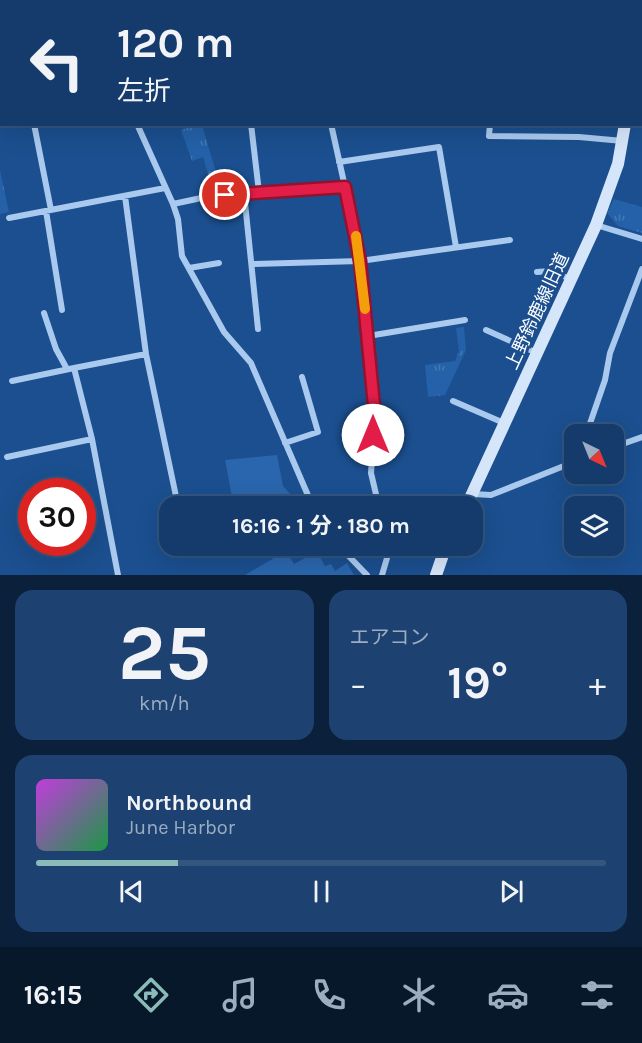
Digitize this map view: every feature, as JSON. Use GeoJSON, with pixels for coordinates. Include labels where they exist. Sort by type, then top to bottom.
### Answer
{"type":"FeatureCollection","features":[{"type":"Feature","properties":{"kind":"street"},"geometry":{"type":"LineString","coordinates":[[34,126],[62,310]]}},
{"type":"Feature","properties":{"kind":"street"},"geometry":{"type":"LineString","coordinates":[[138,126],[173,204],[178,219],[182,256],[224,332],[251,363],[308,496]]}},
{"type":"Feature","properties":{"kind":"street"},"geometry":{"type":"LineString","coordinates":[[251,126],[259,192]]}},
{"type":"Feature","properties":{"kind":"street"},"geometry":{"type":"LineString","coordinates":[[331,126],[360,261],[368,336],[368,370],[375,416],[370,473],[376,496]]}},
{"type":"Feature","properties":{"kind":"street"},"geometry":{"type":"LineString","coordinates":[[490,126],[489,136],[579,137],[623,141]]}},
{"type":"Feature","properties":{"kind":"street","name":"上野鈴鹿線旧道"},"geometry":{"type":"LineString","coordinates":[[473,494],[596,225],[618,164],[625,126]]}},
{"type":"Feature","properties":{"kind":"street"},"geometry":{"type":"LineString","coordinates":[[339,162],[439,147],[456,247]]}},
{"type":"Feature","properties":{"kind":"street"},"geometry":{"type":"LineString","coordinates":[[173,204],[206,197],[244,193],[345,187]]}},
{"type":"Feature","properties":{"kind":"street"},"geometry":{"type":"LineString","coordinates":[[9,218],[165,188]]}},
{"type":"Feature","properties":{"kind":"street"},"geometry":{"type":"LineString","coordinates":[[244,193],[258,329]]}},
{"type":"Feature","properties":{"kind":"street"},"geometry":{"type":"LineString","coordinates":[[125,196],[146,354],[176,496]]}},
{"type":"Feature","properties":{"kind":"street"},"geometry":{"type":"LineString","coordinates":[[596,225],[642,239]]}},
{"type":"Feature","properties":{"kind":"street"},"geometry":{"type":"LineString","coordinates":[[253,264],[360,261],[510,240]]}},
{"type":"Feature","properties":{"kind":"street"},"geometry":{"type":"LineString","coordinates":[[189,268],[219,263]]}},
{"type":"Feature","properties":{"kind":"street"},"geometry":{"type":"LineString","coordinates":[[590,424],[605,380],[610,353],[642,269]]}},
{"type":"Feature","properties":{"kind":"street"},"geometry":{"type":"LineString","coordinates":[[537,272],[549,271],[571,279]]}},
{"type":"Feature","properties":{"kind":"street"},"geometry":{"type":"LineString","coordinates":[[44,313],[52,340],[70,369],[92,439],[118,575]]}},
{"type":"Feature","properties":{"kind":"street"},"geometry":{"type":"LineString","coordinates":[[368,336],[465,320]]}},
{"type":"Feature","properties":{"kind":"street"},"geometry":{"type":"LineString","coordinates":[[486,330],[538,353]]}},
{"type":"Feature","properties":{"kind":"street"},"geometry":{"type":"LineString","coordinates":[[12,381],[146,354]]}},
{"type":"Feature","properties":{"kind":"street"},"geometry":{"type":"LineString","coordinates":[[285,443],[318,432],[302,377]]}},
{"type":"Feature","properties":{"kind":"street"},"geometry":{"type":"LineString","coordinates":[[453,401],[505,423]]}},
{"type":"Feature","properties":{"kind":"street"},"geometry":{"type":"LineString","coordinates":[[624,443],[642,437]]}},
{"type":"Feature","properties":{"kind":"street"},"geometry":{"type":"LineString","coordinates":[[7,457],[92,439]]}},
{"type":"Feature","properties":{"kind":"street"},"geometry":{"type":"LineString","coordinates":[[473,494],[491,495],[564,466]]}},
{"type":"Feature","properties":{"kind":"street"},"geometry":{"type":"LineString","coordinates":[[349,556],[367,575]]}},
{"type":"Feature","properties":{"kind":"street"},"geometry":{"type":"LineString","coordinates":[[382,575],[387,556]]}},
{"type":"Feature","properties":{"kind":"street"},"geometry":{"type":"LineString","coordinates":[[435,575],[442,556]]}},
{"type":"Feature","properties":{"kind":"green space"},"geometry":{"type":"Polygon","coordinates":[[[192,126],[202,126],[221,189],[213,190],[203,157],[192,161],[181,130],[192,126]]]}},
{"type":"Feature","properties":{"kind":"green space"},"geometry":{"type":"Polygon","coordinates":[[[0,170],[9,212],[0,214],[0,170]]]}},
{"type":"Feature","properties":{"kind":"green space"},"geometry":{"type":"Polygon","coordinates":[[[614,199],[642,207],[642,233],[618,226],[607,213],[614,199]]]}},
{"type":"Feature","properties":{"kind":"green space"},"geometry":{"type":"Polygon","coordinates":[[[464,327],[466,350],[445,395],[428,397],[425,365],[455,361],[459,351],[456,328],[464,327]]]}},
{"type":"Feature","properties":{"kind":"building"},"geometry":{"type":"Polygon","coordinates":[[[277,455],[283,486],[292,496],[232,496],[225,460],[277,455]]]}},
{"type":"Feature","properties":{"kind":"building"},"geometry":{"type":"Polygon","coordinates":[[[277,556],[289,556],[294,564],[305,558],[304,556],[320,556],[325,566],[331,564],[335,571],[347,563],[354,575],[245,575],[277,556]]]}},
{"type":"Feature","properties":{"kind":"slow traffic"},"geometry":{"type":"LineString","coordinates":[[356,236],[365,309]]}},
{"type":"Feature","properties":{"kind":"route"},"geometry":{"type":"LineString","coordinates":[[225,195],[345,187],[353,217],[360,261],[368,336],[368,370],[375,416],[373,435]]}}]}
